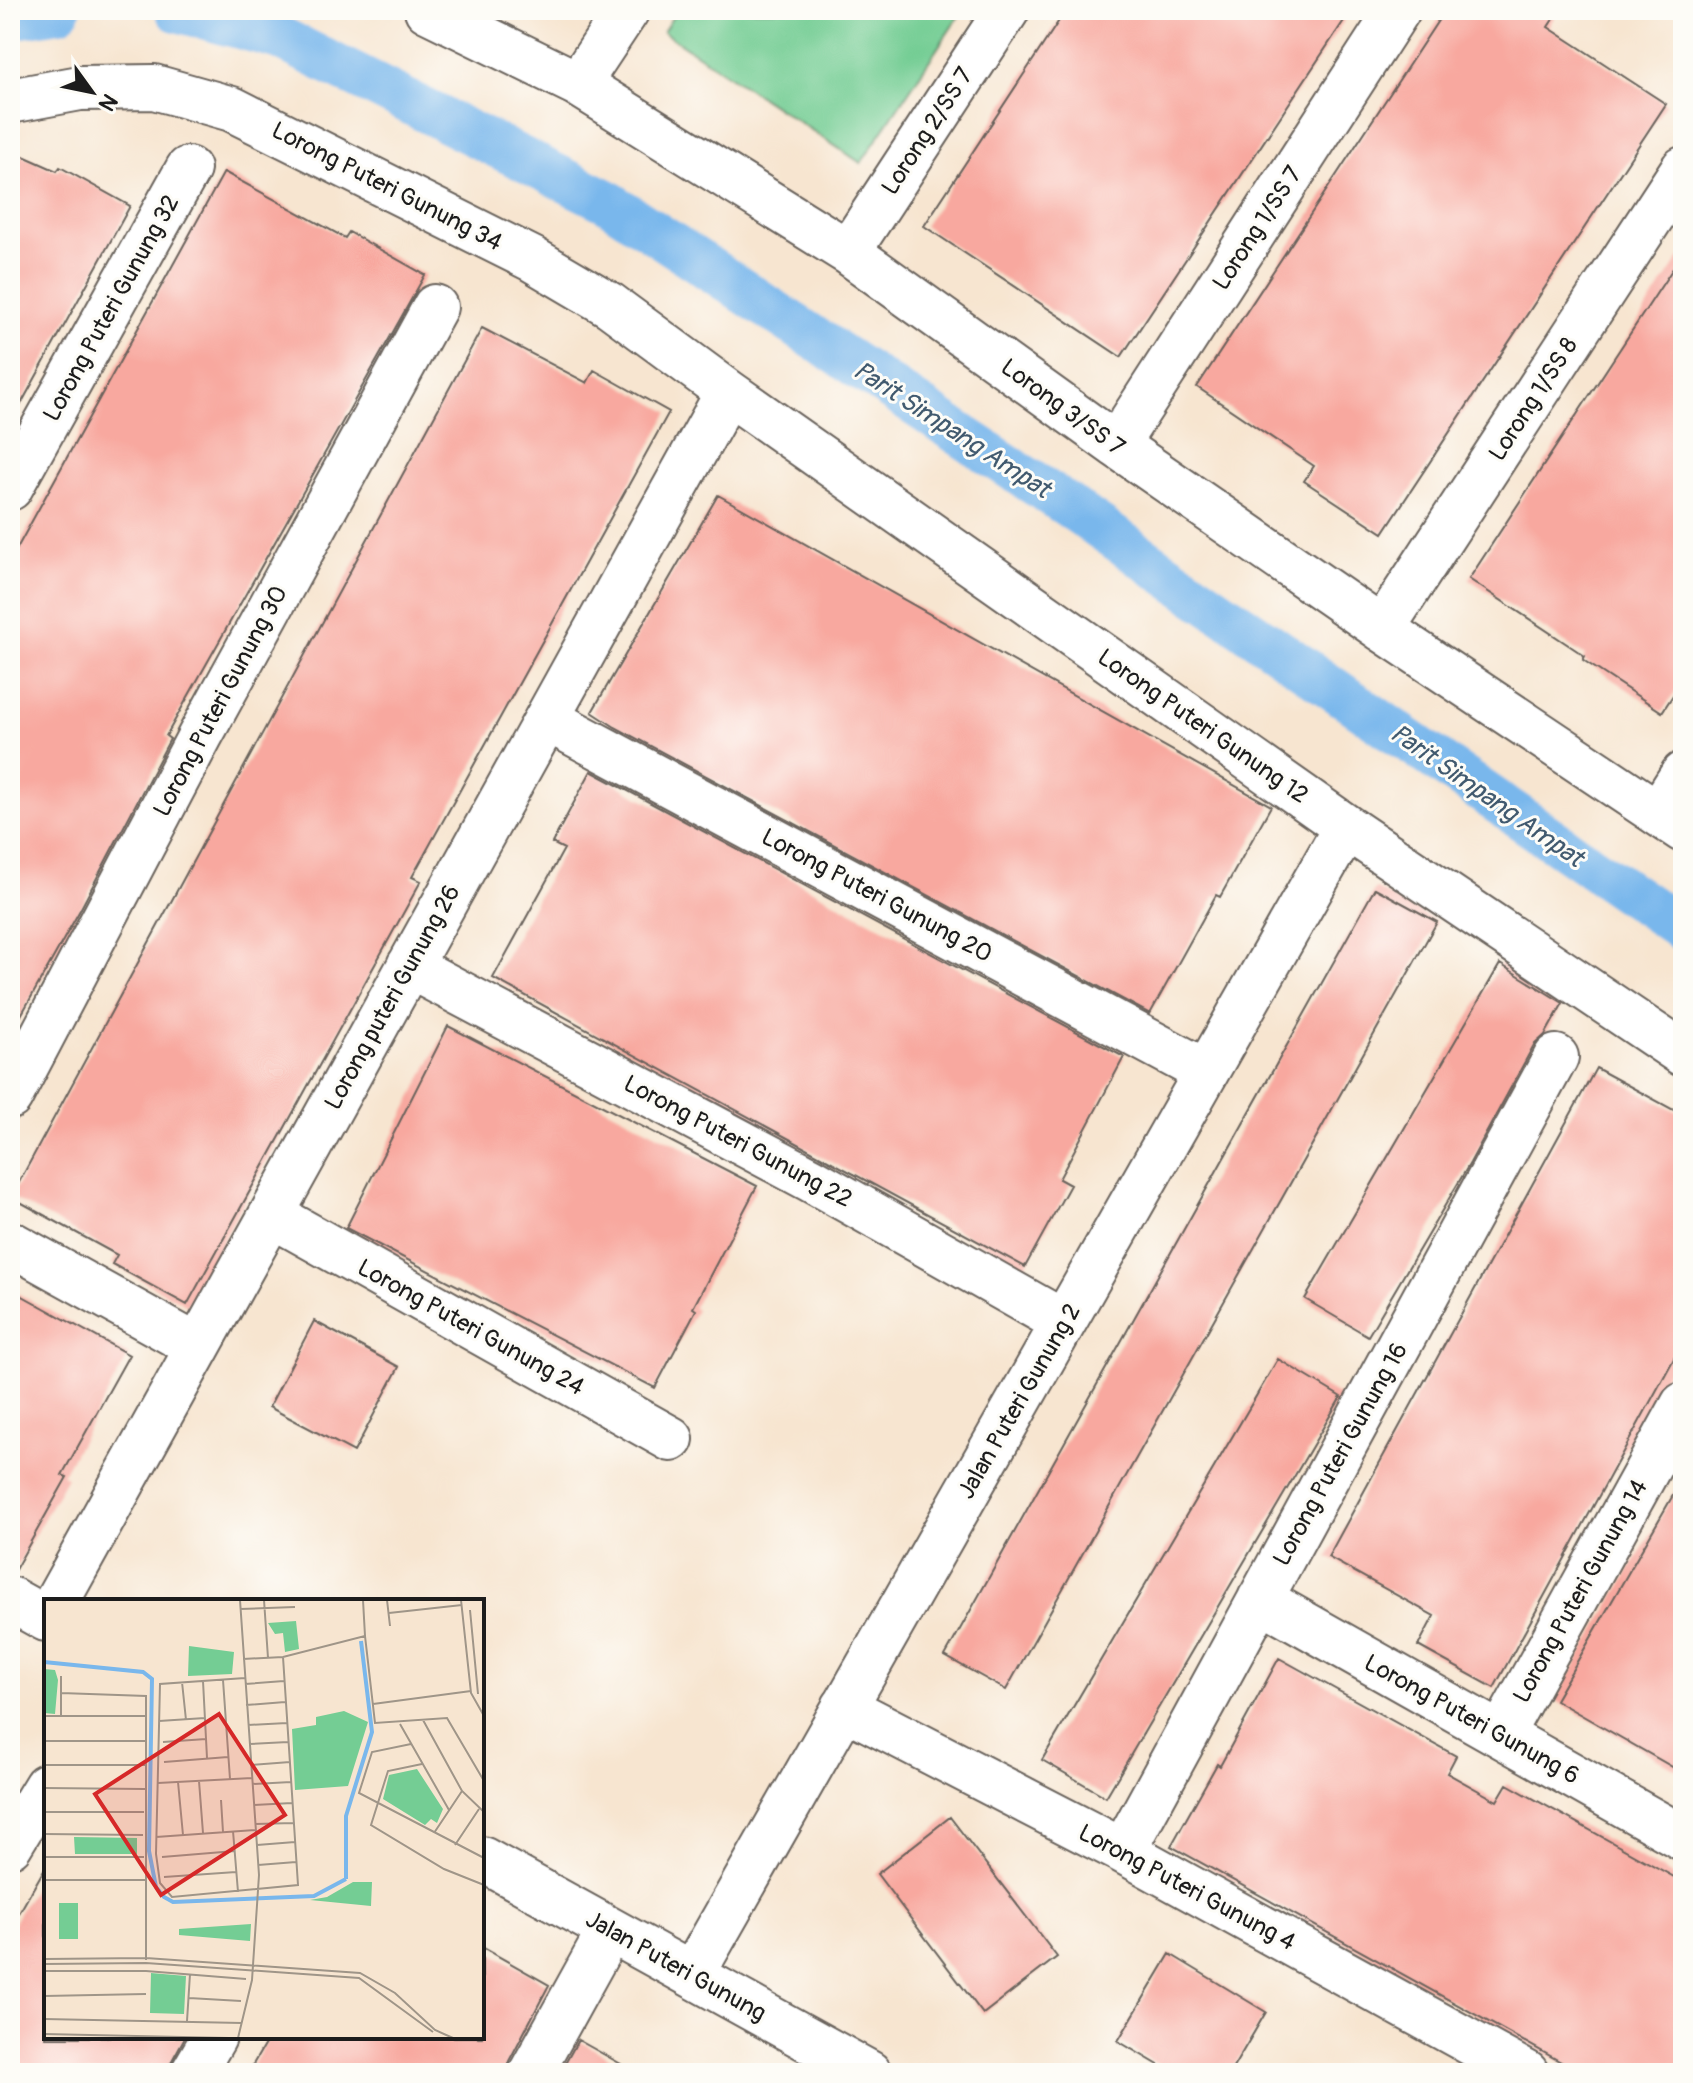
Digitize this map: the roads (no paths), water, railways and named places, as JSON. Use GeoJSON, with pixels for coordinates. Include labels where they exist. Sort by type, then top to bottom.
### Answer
{"type":"FeatureCollection","features":[{"type":"Feature","properties":{"kind":"street","name":"Lorong 3/SS 7"},"geometry":{"type":"LineString","coordinates":[[427,10],[578,84],[848,252],[1116,445],[1382,629],[1670,821]]}},
{"type":"Feature","properties":{"kind":"street"},"geometry":{"type":"LineString","coordinates":[[578,84],[627,10]]}},
{"type":"Feature","properties":{"kind":"street","name":"Lorong 2/SS 7"},"geometry":{"type":"LineString","coordinates":[[848,252],[1007,10]]}},
{"type":"Feature","properties":{"kind":"street","name":"Lorong 1/SS 7"},"geometry":{"type":"LineString","coordinates":[[1116,445],[1398,10]]}},
{"type":"Feature","properties":{"kind":"street","name":"Lorong Puteri Gunung 34"},"geometry":{"type":"LineString","coordinates":[[10,101],[80,88],[154,87],[232,109],[532,259],[610,305],[728,392]]}},
{"type":"Feature","properties":{"kind":"street","name":"Lorong Puteri Gunung 32"},"geometry":{"type":"LineString","coordinates":[[10,488],[188,169]]}},
{"type":"Feature","properties":{"kind":"street","name":"Lorong 1/SS 8"},"geometry":{"type":"LineString","coordinates":[[1382,629],[1683,169]]}},
{"type":"Feature","properties":{"kind":"street","name":"Lorong Puteri Gunung 30"},"geometry":{"type":"LineString","coordinates":[[10,1097],[200,736],[435,307]]}},
{"type":"Feature","properties":{"kind":"street","name":"Lorong puteri Gunung 26"},"geometry":{"type":"LineString","coordinates":[[58,1599],[728,392]]}},
{"type":"Feature","properties":{"kind":"street","name":"Lorong Puteri Gunung 12"},"geometry":{"type":"LineString","coordinates":[[728,392],[1346,827],[1683,1054]]}},
{"type":"Feature","properties":{"kind":"street","name":"Lorong Puteri Gunung 20"},"geometry":{"type":"LineString","coordinates":[[547,719],[1206,1072]]}},
{"type":"Feature","properties":{"kind":"street"},"geometry":{"type":"LineString","coordinates":[[1670,821],[1683,774]]}},
{"type":"Feature","properties":{"kind":"street","name":"Jalan Puteri Gunung 2"},"geometry":{"type":"LineString","coordinates":[[692,1975],[1346,827]]}},
{"type":"Feature","properties":{"kind":"street","name":"Lorong Puteri Gunung 22"},"geometry":{"type":"LineString","coordinates":[[409,966],[812,1180],[1063,1322]]}},
{"type":"Feature","properties":{"kind":"street","name":"Lorong Puteri Gunung 16"},"geometry":{"type":"LineString","coordinates":[[1123,1851],[1556,1057]]}},
{"type":"Feature","properties":{"kind":"street","name":"Lorong Puteri Gunung 24"},"geometry":{"type":"LineString","coordinates":[[272,1215],[671,1439]]}},
{"type":"Feature","properties":{"kind":"street"},"geometry":{"type":"LineString","coordinates":[[10,1243],[198,1347]]}},
{"type":"Feature","properties":{"kind":"street","name":"Lorong Puteri Gunung 14"},"geometry":{"type":"LineString","coordinates":[[1501,1735],[1683,1405]]}},
{"type":"Feature","properties":{"kind":"street"},"geometry":{"type":"LineString","coordinates":[[10,1599],[44,1618]]}},
{"type":"Feature","properties":{"kind":"street","name":"Lorong Puteri Gunung 6"},"geometry":{"type":"LineString","coordinates":[[1260,1599],[1683,1838]]}},
{"type":"Feature","properties":{"kind":"street","name":"Lorong Puteri Gunung 4"},"geometry":{"type":"LineString","coordinates":[[844,1707],[1123,1851],[1526,2073]]}},
{"type":"Feature","properties":{"kind":"street"},"geometry":{"type":"LineString","coordinates":[[10,1845],[44,1789]]}},
{"type":"Feature","properties":{"kind":"street","name":"Jalan Puteri Gunung"},"geometry":{"type":"LineString","coordinates":[[484,1860],[855,2069]]}},
{"type":"Feature","properties":{"kind":"street"},"geometry":{"type":"LineString","coordinates":[[531,2073],[610,1930]]}},
{"type":"Feature","properties":{"kind":"street"},"geometry":{"type":"LineString","coordinates":[[193,2073],[213,2039]]}},
{"type":"Feature","properties":{"kind":"waterway","name":"Parit Simpang Ampat"},"geometry":{"type":"LineString","coordinates":[[10,18],[59,10]]}},
{"type":"Feature","properties":{"kind":"waterway","name":"Parit Simpang Ampat"},"geometry":{"type":"LineString","coordinates":[[177,10],[280,38],[607,201],[1070,507],[1683,930]]}}]}
